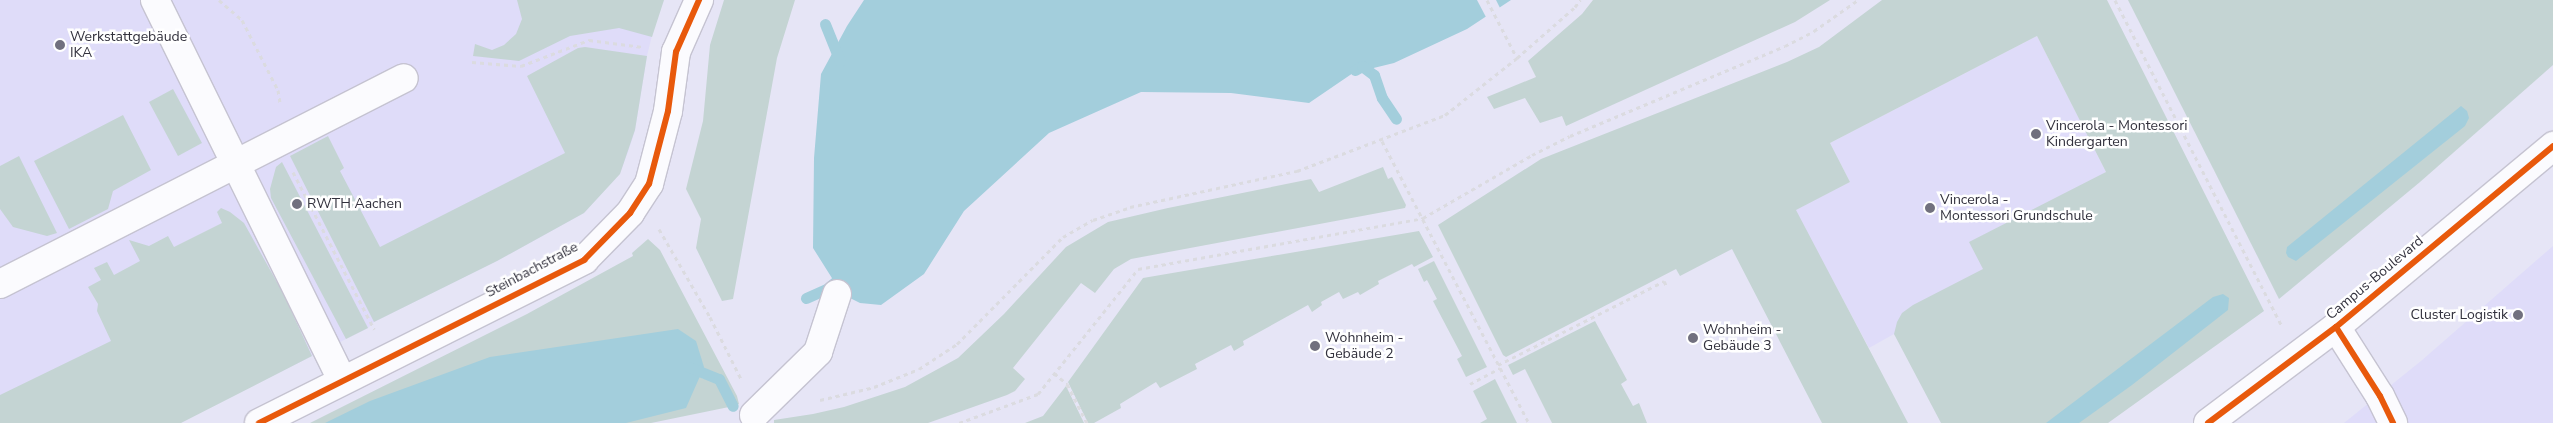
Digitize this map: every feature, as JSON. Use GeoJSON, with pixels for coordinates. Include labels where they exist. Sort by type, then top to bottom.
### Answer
{"type":"FeatureCollection","features":[{"type":"Feature","properties":{"kind":"street"},"geometry":{"type":"LineString","coordinates":[[155,0],[237,162],[342,380]]}},
{"type":"Feature","properties":{"kind":"street","name":"Steinbachstraße"},"geometry":{"type":"LineString","coordinates":[[260,423],[342,380],[584,260],[630,213],[649,184],[668,112],[676,52],[699,0]]}},
{"type":"Feature","properties":{"kind":"street"},"geometry":{"type":"LineString","coordinates":[[0,284],[404,78]]}},
{"type":"Feature","properties":{"kind":"street","name":"Campus-Boulevard"},"geometry":{"type":"LineString","coordinates":[[2208,423],[2336,327],[2553,146]]}},
{"type":"Feature","properties":{"kind":"street"},"geometry":{"type":"LineString","coordinates":[[754,415],[818,352],[837,294]]}},
{"type":"Feature","properties":{"kind":"street"},"geometry":{"type":"LineString","coordinates":[[2336,327],[2380,396],[2393,423]]}},
{"type":"Feature","properties":{"kind":"path"},"geometry":{"type":"LineString","coordinates":[[219,0],[242,20],[278,90],[287,160],[388,358]]}},
{"type":"Feature","properties":{"kind":"path"},"geometry":{"type":"LineString","coordinates":[[1488,0],[1517,58]]}},
{"type":"Feature","properties":{"kind":"path"},"geometry":{"type":"LineString","coordinates":[[817,400],[874,387],[919,369],[957,344],[1063,237],[1093,220],[1130,207],[1296,171],[1445,115],[1517,58],[1575,7],[1580,0]]}},
{"type":"Feature","properties":{"kind":"path"},"geometry":{"type":"LineString","coordinates":[[959,423],[1038,394],[1138,269],[1423,218],[1532,155],[1570,136],[1785,46],[1814,31],[1858,0]]}},
{"type":"Feature","properties":{"kind":"path"},"geometry":{"type":"LineString","coordinates":[[2116,0],[2298,356]]}},
{"type":"Feature","properties":{"kind":"path"},"geometry":{"type":"LineString","coordinates":[[472,62],[521,66],[589,40],[676,52]]}},
{"type":"Feature","properties":{"kind":"path"},"geometry":{"type":"LineString","coordinates":[[1382,140],[1529,423]]}},
{"type":"Feature","properties":{"kind":"path"},"geometry":{"type":"LineString","coordinates":[[630,213],[659,229],[710,317],[750,396],[754,415]]}},
{"type":"Feature","properties":{"kind":"path"},"geometry":{"type":"LineString","coordinates":[[1470,384],[1664,281],[1667,287]]}},
{"type":"Feature","properties":{"kind":"path"},"geometry":{"type":"LineString","coordinates":[[1054,374],[1067,384],[1087,423]]}},
{"type":"Feature","properties":{"kind":"shaded area","name":"RWTH Aachen"},"geometry":{"type":"Polygon","coordinates":[[[0,0],[664,0],[654,27],[647,56],[635,130],[628,152],[620,173],[584,213],[497,261],[374,322],[368,328],[179,423],[0,423],[0,0]]]}},
{"type":"Feature","properties":{"kind":"shaded area"},"geometry":{"type":"Polygon","coordinates":[[[517,0],[664,0],[652,37],[619,28],[570,36],[519,61],[473,56],[475,44],[492,50],[504,45],[516,34],[522,19],[517,0]]]}},
{"type":"Feature","properties":{"kind":"shaded area"},"geometry":{"type":"Polygon","coordinates":[[[724,0],[795,0],[777,58],[733,299],[722,301],[696,248],[701,219],[686,189],[703,121],[710,45],[724,0]]]}},
{"type":"Feature","properties":{"kind":"shaded area"},"geometry":{"type":"Polygon","coordinates":[[[1593,0],[1830,0],[1795,22],[1566,126],[1562,116],[1540,123],[1525,98],[1494,109],[1487,97],[1536,77],[1528,61],[1582,14],[1593,0]]]}},
{"type":"Feature","properties":{"kind":"shaded area"},"geometry":{"type":"Polygon","coordinates":[[[1882,0],[2107,0],[2264,311],[2108,423],[1941,423],[1894,334],[1902,313],[1913,305],[1983,269],[1969,242],[2106,172],[2037,36],[1830,143],[1850,182],[1796,210],[1908,423],[1822,423],[1732,249],[1680,276],[1676,269],[1506,357],[1503,355],[1438,225],[1541,159],[1787,62],[1819,47],[1882,0]]]}},
{"type":"Feature","properties":{"kind":"shaded area"},"geometry":{"type":"Polygon","coordinates":[[[2128,0],[2553,0],[2553,65],[2420,182],[2279,299],[2128,0]]]}},
{"type":"Feature","properties":{"kind":"shaded area"},"geometry":{"type":"Polygon","coordinates":[[[2037,36],[2106,172],[1901,346],[1894,334],[1869,348],[1795,210],[1850,182],[1830,143],[2037,36]]]}},
{"type":"Feature","properties":{"kind":"shaded area"},"geometry":{"type":"Polygon","coordinates":[[[585,47],[647,56],[635,130],[620,174],[584,213],[497,261],[374,322],[290,156],[328,136],[344,168],[340,171],[380,247],[565,153],[527,76],[578,48],[585,47]]]}},
{"type":"Feature","properties":{"kind":"shaded area"},"geometry":{"type":"Polygon","coordinates":[[[173,89],[202,143],[178,156],[149,102],[173,89]]]}},
{"type":"Feature","properties":{"kind":"shaded area"},"geometry":{"type":"Polygon","coordinates":[[[123,115],[151,170],[113,191],[108,209],[69,229],[34,161],[123,115]]]}},
{"type":"Feature","properties":{"kind":"shaded area"},"geometry":{"type":"Polygon","coordinates":[[[19,156],[57,233],[47,236],[13,227],[0,209],[0,166],[19,156]]]}},
{"type":"Feature","properties":{"kind":"shaded area"},"geometry":{"type":"Polygon","coordinates":[[[282,162],[368,328],[346,339],[271,198],[270,189],[276,167],[282,162]]]}},
{"type":"Feature","properties":{"kind":"shaded area"},"geometry":{"type":"Polygon","coordinates":[[[1383,167],[1388,179],[1392,177],[1406,205],[1405,208],[1131,259],[1114,269],[1095,293],[1081,283],[1013,368],[1025,379],[1015,391],[1007,395],[928,423],[774,423],[774,420],[844,407],[905,387],[958,358],[1004,314],[1066,247],[1108,222],[1311,179],[1319,192],[1383,167]]]}},
{"type":"Feature","properties":{"kind":"shaded area"},"geometry":{"type":"Polygon","coordinates":[[[221,208],[230,212],[244,223],[283,293],[312,356],[181,423],[0,423],[0,395],[111,341],[97,311],[98,304],[88,287],[101,280],[94,268],[107,262],[114,275],[140,261],[129,240],[149,246],[168,236],[174,247],[222,223],[217,212],[221,208]]]}},
{"type":"Feature","properties":{"kind":"shaded area"},"geometry":{"type":"Polygon","coordinates":[[[1419,231],[1433,257],[1414,267],[1412,264],[1378,281],[1379,284],[1360,295],[1358,292],[1343,299],[1339,292],[1321,302],[1322,305],[1312,312],[1308,305],[1243,341],[1244,345],[1234,351],[1231,345],[1195,364],[1197,369],[1160,388],[1156,382],[1120,404],[1121,408],[1094,423],[1088,423],[1068,382],[1143,278],[1419,231]]]}},
{"type":"Feature","properties":{"kind":"shaded area"},"geometry":{"type":"Polygon","coordinates":[[[648,239],[660,250],[737,396],[739,404],[736,405],[721,377],[703,373],[702,378],[717,383],[729,407],[651,423],[310,423],[527,314],[633,256],[632,253],[648,239]]]}},
{"type":"Feature","properties":{"kind":"shaded area","name":"Cluster Logistik"},"geometry":{"type":"Polygon","coordinates":[[[2553,246],[2553,423],[2344,423],[2421,361],[2553,246]]]}},
{"type":"Feature","properties":{"kind":"shaded area"},"geometry":{"type":"Polygon","coordinates":[[[1434,261],[1487,367],[1466,377],[1457,359],[1462,356],[1433,301],[1437,299],[1427,280],[1424,282],[1418,269],[1434,261]]]}},
{"type":"Feature","properties":{"kind":"shaded area"},"geometry":{"type":"Polygon","coordinates":[[[1595,321],[1627,380],[1621,384],[1633,406],[1639,403],[1647,423],[1552,423],[1525,369],[1513,375],[1508,365],[1595,321]]]}},
{"type":"Feature","properties":{"kind":"shaded area"},"geometry":{"type":"Polygon","coordinates":[[[1495,379],[1517,423],[1480,423],[1487,419],[1473,391],[1495,379]]]}},
{"type":"Feature","properties":{"kind":"shaded area"},"geometry":{"type":"Polygon","coordinates":[[[1066,386],[1084,423],[1025,423],[1043,416],[1066,386]]]}},
{"type":"Feature","properties":{"kind":"water"},"geometry":{"type":"Polygon","coordinates":[[[864,0],[1511,0],[1467,29],[1394,63],[1353,73],[1309,103],[1231,93],[1141,92],[1049,133],[964,211],[924,274],[881,305],[860,303],[842,294],[813,248],[814,158],[821,74],[847,26],[864,0]]]}},
{"type":"Feature","properties":{"kind":"water"},"geometry":{"type":"Polygon","coordinates":[[[2461,106],[2467,111],[2469,118],[2465,126],[2296,261],[2288,257],[2286,253],[2287,247],[2461,106]]]}},
{"type":"Feature","properties":{"kind":"water"},"geometry":{"type":"Polygon","coordinates":[[[2223,294],[2229,298],[2228,310],[2132,385],[2079,423],[2046,423],[2213,297],[2223,294]]]}},
{"type":"Feature","properties":{"kind":"water"},"geometry":{"type":"Polygon","coordinates":[[[678,329],[696,341],[704,367],[686,408],[626,423],[325,423],[370,401],[490,357],[678,329]]]}},
{"type":"Feature","properties":{"kind":"pier"},"geometry":{"type":"Polygon","coordinates":[[[1477,0],[1496,0],[1501,10],[1487,19],[1477,0]]]}},
{"type":"Feature","properties":{"kind":"waterway"},"geometry":{"type":"LineString","coordinates":[[825,24],[840,61]]}},
{"type":"Feature","properties":{"kind":"waterway"},"geometry":{"type":"LineString","coordinates":[[1355,70],[1362,66],[1374,75],[1382,98],[1396,119]]}},
{"type":"Feature","properties":{"kind":"waterway"},"geometry":{"type":"LineString","coordinates":[[806,298],[828,288],[835,282]]}},
{"type":"Feature","properties":{"kind":"waterway"},"geometry":{"type":"LineString","coordinates":[[689,367],[719,379],[733,406]]}},
{"type":"Feature","properties":{"kind":"cycle path"},"geometry":{"type":"LineString","coordinates":[[259,423],[584,260],[630,213],[649,184],[668,111],[676,52],[699,0]]}},
{"type":"Feature","properties":{"kind":"cycle path"},"geometry":{"type":"LineString","coordinates":[[2208,423],[2336,327],[2553,146]]}},
{"type":"Feature","properties":{"kind":"cycle path"},"geometry":{"type":"LineString","coordinates":[[2336,327],[2380,396],[2393,423]]}},
{"type":"Feature","properties":{"kind":"place","name":"Werkstattgebäude IKA"},"geometry":{"type":"Point","coordinates":[60,45]}},
{"type":"Feature","properties":{"kind":"place","name":"Vincerola - Montessori Kindergarten"},"geometry":{"type":"Point","coordinates":[2036,134]}},
{"type":"Feature","properties":{"kind":"place","name":"RWTH Aachen"},"geometry":{"type":"Point","coordinates":[297,204]}},
{"type":"Feature","properties":{"kind":"place","name":"Vincerola - Montessori Grundschule"},"geometry":{"type":"Point","coordinates":[1930,208]}},
{"type":"Feature","properties":{"kind":"place","name":"Cluster Logistik"},"geometry":{"type":"Point","coordinates":[2518,315]}},
{"type":"Feature","properties":{"kind":"place","name":"Wohnheim - Gebäude 3"},"geometry":{"type":"Point","coordinates":[1693,338]}},
{"type":"Feature","properties":{"kind":"place","name":"Wohnheim - Gebäude 2"},"geometry":{"type":"Point","coordinates":[1315,346]}}]}
